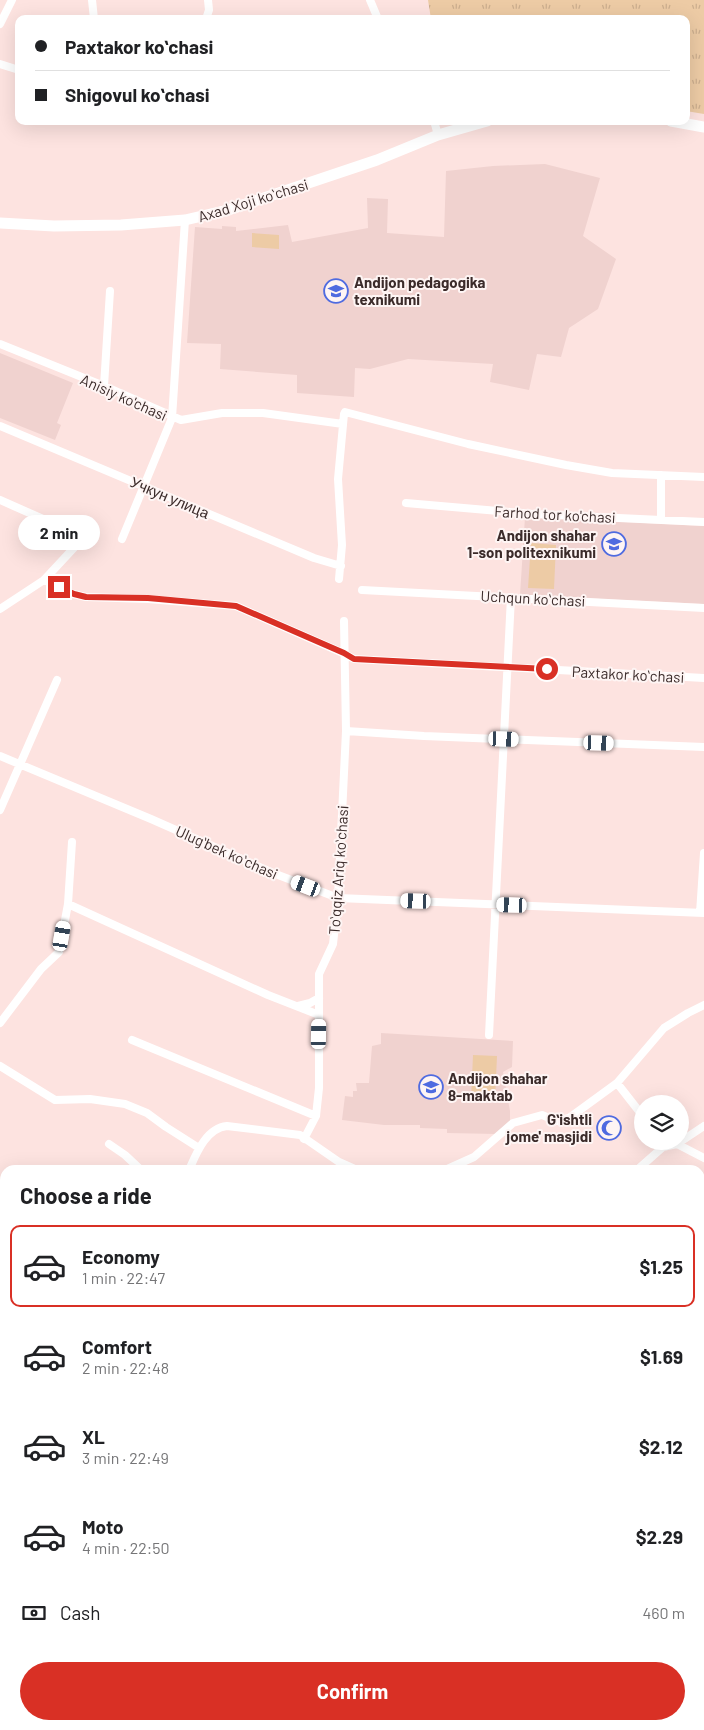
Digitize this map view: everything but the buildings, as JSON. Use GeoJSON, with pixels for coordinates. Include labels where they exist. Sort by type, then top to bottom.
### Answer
{"type":"FeatureCollection","features":[{"type":"Feature","properties":{"kind":"street"},"geometry":{"type":"LineString","coordinates":[[0,24],[12,0]]}},
{"type":"Feature","properties":{"kind":"street"},"geometry":{"type":"LineString","coordinates":[[92,0],[94,15]]}},
{"type":"Feature","properties":{"kind":"street"},"geometry":{"type":"LineString","coordinates":[[208,0],[210,10],[208,15]]}},
{"type":"Feature","properties":{"kind":"street"},"geometry":{"type":"LineString","coordinates":[[370,0],[376,15]]}},
{"type":"Feature","properties":{"kind":"street"},"geometry":{"type":"LineString","coordinates":[[0,64],[15,69]]}},
{"type":"Feature","properties":{"kind":"street"},"geometry":{"type":"LineString","coordinates":[[690,124],[704,127]]}},
{"type":"Feature","properties":{"kind":"street"},"geometry":{"type":"LineString","coordinates":[[435,125],[438,136]]}},
{"type":"Feature","properties":{"kind":"street","name":"Axad Xoji koʻchasi"},"geometry":{"type":"LineString","coordinates":[[0,223],[54,226],[121,225],[185,220],[243,205],[474,125]]}},
{"type":"Feature","properties":{"kind":"street"},"geometry":{"type":"LineString","coordinates":[[122,538],[172,418],[185,220]]}},
{"type":"Feature","properties":{"kind":"street"},"geometry":{"type":"LineString","coordinates":[[104,386],[110,291]]}},
{"type":"Feature","properties":{"kind":"street","name":"Anisiy ko'chasi"},"geometry":{"type":"LineString","coordinates":[[0,344],[104,386],[180,420],[222,413],[263,413],[343,424]]}},
{"type":"Feature","properties":{"kind":"street"},"geometry":{"type":"LineString","coordinates":[[339,579],[342,545],[338,479],[344,414],[346,412],[468,444],[566,465],[612,473],[704,477]]}},
{"type":"Feature","properties":{"kind":"street","name":"Учкун улица"},"geometry":{"type":"LineString","coordinates":[[0,426],[314,558],[341,566]]}},
{"type":"Feature","properties":{"kind":"street"},"geometry":{"type":"LineString","coordinates":[[661,476],[661,519]]}},
{"type":"Feature","properties":{"kind":"street"},"geometry":{"type":"LineString","coordinates":[[0,500],[84,537],[44,580],[0,609]]}},
{"type":"Feature","properties":{"kind":"street","name":"Farhod tor ko'chasi"},"geometry":{"type":"LineString","coordinates":[[406,503],[533,514],[704,522]]}},
{"type":"Feature","properties":{"kind":"street","name":"Paxtakor koʻchasi"},"geometry":{"type":"LineString","coordinates":[[44,580],[74,594],[86,597],[148,598],[236,606],[354,659],[704,678]]}},
{"type":"Feature","properties":{"kind":"street","name":"Uchqun koʻchasi"},"geometry":{"type":"LineString","coordinates":[[362,590],[704,608]]}},
{"type":"Feature","properties":{"kind":"street"},"geometry":{"type":"LineString","coordinates":[[489,1035],[511,597]]}},
{"type":"Feature","properties":{"kind":"street","name":"Toʻqqiz Ariq koʻchasi"},"geometry":{"type":"LineString","coordinates":[[304,1139],[316,1116],[319,1088],[319,974],[333,944],[338,898],[346,731],[344,621]]}},
{"type":"Feature","properties":{"kind":"street"},"geometry":{"type":"LineString","coordinates":[[0,810],[57,680]]}},
{"type":"Feature","properties":{"kind":"street"},"geometry":{"type":"LineString","coordinates":[[346,731],[424,736],[704,747]]}},
{"type":"Feature","properties":{"kind":"street","name":"Ulugʻbek koʻchasi"},"geometry":{"type":"LineString","coordinates":[[0,756],[151,819],[273,873],[338,898],[702,913]]}},
{"type":"Feature","properties":{"kind":"street"},"geometry":{"type":"LineString","coordinates":[[0,1022],[41,969],[60,952],[68,904],[72,842]]}},
{"type":"Feature","properties":{"kind":"street"},"geometry":{"type":"LineString","coordinates":[[702,913],[704,853]]}},
{"type":"Feature","properties":{"kind":"street"},"geometry":{"type":"LineString","coordinates":[[68,904],[268,995],[319,1014]]}},
{"type":"Feature","properties":{"kind":"street"},"geometry":{"type":"LineString","coordinates":[[298,1006],[319,998]]}},
{"type":"Feature","properties":{"kind":"street"},"geometry":{"type":"LineString","coordinates":[[456,1165],[474,1157],[513,1123],[542,1115],[557,1121],[569,1118],[617,1083],[664,1028],[704,1005]]}},
{"type":"Feature","properties":{"kind":"street"},"geometry":{"type":"LineString","coordinates":[[132,1040],[316,1116]]}},
{"type":"Feature","properties":{"kind":"street"},"geometry":{"type":"LineString","coordinates":[[0,1066],[55,1100],[90,1099],[125,1104],[147,1113],[166,1128],[199,1148]]}},
{"type":"Feature","properties":{"kind":"street"},"geometry":{"type":"LineString","coordinates":[[617,1083],[634,1105]]}},
{"type":"Feature","properties":{"kind":"street"},"geometry":{"type":"LineString","coordinates":[[191,1165],[199,1148],[214,1130],[226,1126],[300,1135],[346,1165]]}},
{"type":"Feature","properties":{"kind":"street"},"geometry":{"type":"LineString","coordinates":[[689,1136],[704,1126]]}},
{"type":"Feature","properties":{"kind":"street"},"geometry":{"type":"LineString","coordinates":[[109,1144],[136,1165]]}},
{"type":"Feature","properties":{"kind":"street"},"geometry":{"type":"LineString","coordinates":[[642,1165],[655,1150]]}},
{"type":"Feature","properties":{"kind":"street"},"geometry":{"type":"LineString","coordinates":[[689,1150],[704,1158]]}},
{"type":"Feature","properties":{"kind":"shaded area","name":"Andijon pedagogika texnikumi"},"geometry":{"type":"Polygon","coordinates":[[[545,164],[600,178],[583,236],[616,259],[598,309],[569,328],[561,357],[537,354],[529,390],[490,382],[493,364],[408,359],[370,369],[355,368],[354,397],[297,393],[297,375],[220,369],[221,344],[187,343],[195,227],[222,229],[222,226],[236,227],[236,231],[288,225],[292,242],[368,228],[367,198],[388,199],[387,233],[444,237],[446,171],[493,166],[545,164]]]}},
{"type":"Feature","properties":{"kind":"shaded area"},"geometry":{"type":"Polygon","coordinates":[[[0,353],[73,383],[57,423],[61,425],[55,440],[0,418],[0,353]]]}},
{"type":"Feature","properties":{"kind":"shaded area","name":"Andijon shahar 1-son politexnikumi"},"geometry":{"type":"Polygon","coordinates":[[[525,517],[704,526],[704,604],[520,595],[525,517]]]}},
{"type":"Feature","properties":{"kind":"shaded area","name":"Andijon shahar 8-maktab"},"geometry":{"type":"Polygon","coordinates":[[[381,1033],[513,1041],[512,1067],[503,1072],[510,1111],[510,1122],[496,1134],[447,1133],[447,1129],[420,1128],[420,1125],[384,1125],[342,1120],[345,1096],[353,1097],[353,1091],[357,1091],[356,1083],[369,1083],[372,1046],[381,1044],[381,1033]]]}},
{"type":"Feature","properties":{"kind":"green space"},"geometry":{"type":"Polygon","coordinates":[[[428,0],[704,0],[704,114],[690,112],[690,15],[430,15],[428,0]]]}},
{"type":"Feature","properties":{"kind":"green space"},"geometry":{"type":"Polygon","coordinates":[[[252,233],[279,235],[279,249],[252,247],[252,233]]]}},
{"type":"Feature","properties":{"kind":"green space"},"geometry":{"type":"Polygon","coordinates":[[[531,543],[556,545],[554,589],[528,588],[531,543]]]}},
{"type":"Feature","properties":{"kind":"green space"},"geometry":{"type":"Polygon","coordinates":[[[473,1055],[497,1056],[495,1101],[471,1100],[473,1055]]]}},
{"type":"Feature","properties":{"kind":"place","name":"Andijon pedagogika texnikumi"},"geometry":{"type":"Point","coordinates":[336,291]}},
{"type":"Feature","properties":{"kind":"place","name":"Andijon shahar 1-son politexnikumi"},"geometry":{"type":"Point","coordinates":[614,544]}},
{"type":"Feature","properties":{"kind":"place","name":"Andijon shahar 8-maktab"},"geometry":{"type":"Point","coordinates":[431,1087]}},
{"type":"Feature","properties":{"kind":"place","name":"Gʻishtli jome' masjidi"},"geometry":{"type":"Point","coordinates":[609,1128]}},
{"type":"Feature","properties":{"kind":"route"},"geometry":{"type":"LineString","coordinates":[[59,587],[86,597],[148,598],[236,606],[354,659],[547,669]]}}]}
